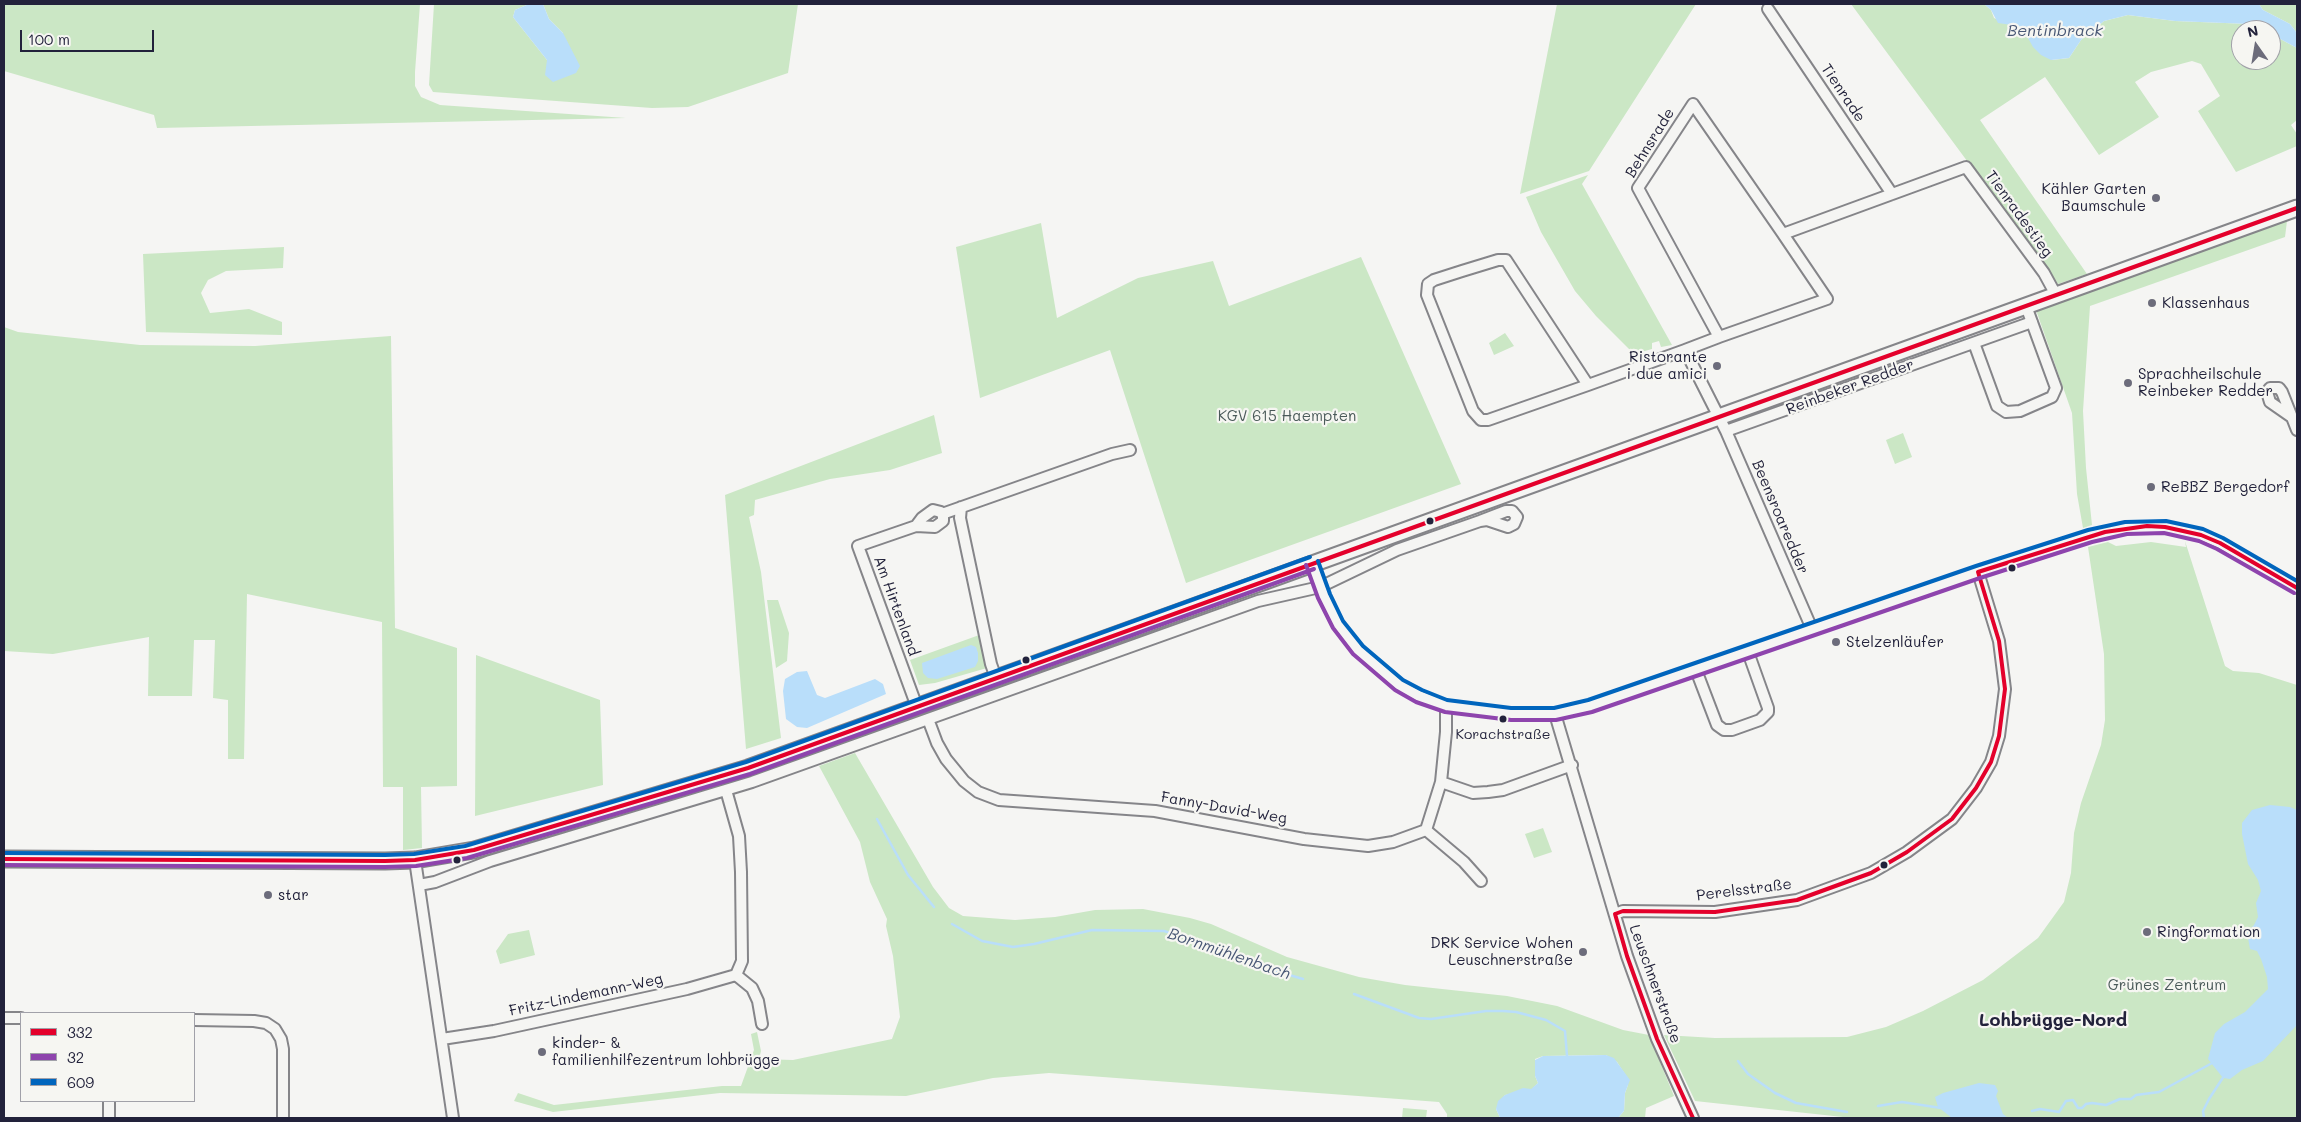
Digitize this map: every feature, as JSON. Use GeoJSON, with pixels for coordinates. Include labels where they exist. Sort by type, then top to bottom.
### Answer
{"type":"FeatureCollection","features":[{"type":"Feature","properties":{"kind":"main road","name":"Reinbeker Redder"},"geometry":{"type":"LineString","coordinates":[[4,859],[346,862],[415,860],[474,850],[748,768],[2297,209]]}},
{"type":"Feature","properties":{"kind":"street","name":"Tienrade"},"geometry":{"type":"LineString","coordinates":[[1768,9],[1892,194]]}},
{"type":"Feature","properties":{"kind":"street","name":"Behnsrade"},"geometry":{"type":"LineString","coordinates":[[1588,385],[1506,260],[1498,260],[1462,271],[1434,280],[1428,284],[1428,295],[1473,411],[1478,418],[1488,420],[1588,385],[1827,299],[1693,104],[1638,188],[1719,337]]}},
{"type":"Feature","properties":{"kind":"street","name":"Tienradestieg"},"geometry":{"type":"LineString","coordinates":[[1783,234],[1966,168],[2044,273],[2056,295]]}},
{"type":"Feature","properties":{"kind":"street"},"geometry":{"type":"LineString","coordinates":[[1974,342],[1997,406],[2006,412],[2020,411],[2040,404],[2052,397],[2056,388],[2026,306]]}},
{"type":"Feature","properties":{"kind":"street","name":"Reinbeker Redder"},"geometry":{"type":"LineString","coordinates":[[1726,431],[2032,322]]}},
{"type":"Feature","properties":{"kind":"street"},"geometry":{"type":"LineString","coordinates":[[1685,350],[1718,417]]}},
{"type":"Feature","properties":{"kind":"street","name":"Beensroaredder"},"geometry":{"type":"LineString","coordinates":[[1718,417],[1726,431],[1812,630]]}},
{"type":"Feature","properties":{"kind":"street"},"geometry":{"type":"LineString","coordinates":[[2293,418],[2297,430]]}},
{"type":"Feature","properties":{"kind":"street","name":"Am Hirtenland"},"geometry":{"type":"LineString","coordinates":[[942,514],[1112,454],[1130,450]]}},
{"type":"Feature","properties":{"kind":"street"},"geometry":{"type":"LineString","coordinates":[[961,507],[960,518],[991,664],[996,678]]}},
{"type":"Feature","properties":{"kind":"street","name":"Am Hirtenland"},"geometry":{"type":"LineString","coordinates":[[916,526],[933,510],[942,512],[943,521],[940,525],[935,527],[916,526],[858,546],[917,707]]}},
{"type":"Feature","properties":{"kind":"street"},"geometry":{"type":"LineString","coordinates":[[419,885],[435,882],[490,860],[726,790],[1258,601],[1320,587],[1398,550],[1480,521]]}},
{"type":"Feature","properties":{"kind":"street"},"geometry":{"type":"LineString","coordinates":[[1312,563],[1320,587],[1338,624],[1376,667],[1399,685],[1419,696],[1446,706],[1510,714],[1555,714],[1590,706],[1978,572],[2105,532],[2147,526],[2165,527],[2201,535],[2220,543],[2297,588]]}},
{"type":"Feature","properties":{"kind":"street","name":"Perelsstraße"},"geometry":{"type":"LineString","coordinates":[[1615,914],[1623,911],[1715,912],[1797,900],[1871,873],[1906,852],[1952,819],[1976,788],[1991,762],[1999,736],[2005,689],[1999,641],[1978,572]]}},
{"type":"Feature","properties":{"kind":"street"},"geometry":{"type":"LineString","coordinates":[[1696,670],[1717,725],[1724,730],[1732,730],[1760,720],[1768,712],[1748,652]]}},
{"type":"Feature","properties":{"kind":"street"},"geometry":{"type":"LineString","coordinates":[[1446,706],[1446,739],[1441,782],[1426,830],[1464,862],[1481,881]]}},
{"type":"Feature","properties":{"kind":"street","name":"Leuschnerstraße"},"geometry":{"type":"LineString","coordinates":[[1555,714],[1572,765],[1628,956],[1657,1038],[1693,1118]]}},
{"type":"Feature","properties":{"kind":"street","name":"Fanny-David-Weg"},"geometry":{"type":"LineString","coordinates":[[928,719],[937,743],[946,759],[964,781],[978,792],[1000,800],[1155,811],[1304,839],[1368,846],[1393,842],[1426,830]]}},
{"type":"Feature","properties":{"kind":"street"},"geometry":{"type":"LineString","coordinates":[[1441,782],[1473,793],[1488,792],[1503,790],[1572,765]]}},
{"type":"Feature","properties":{"kind":"street"},"geometry":{"type":"LineString","coordinates":[[726,790],[739,836],[741,872],[742,960],[736,975],[752,988],[758,1002],[762,1024]]}},
{"type":"Feature","properties":{"kind":"street"},"geometry":{"type":"LineString","coordinates":[[415,860],[452,1118]]}},
{"type":"Feature","properties":{"kind":"street","name":"Fritz-Lindemann-Weg"},"geometry":{"type":"LineString","coordinates":[[442,1039],[494,1031],[695,987],[736,975]]}},
{"type":"Feature","properties":{"kind":"street"},"geometry":{"type":"LineString","coordinates":[[4,1018],[20,1018]]}},
{"type":"Feature","properties":{"kind":"street"},"geometry":{"type":"LineString","coordinates":[[195,1020],[254,1021],[266,1023],[275,1029],[281,1039],[283,1049],[283,1118]]}},
{"type":"Feature","properties":{"kind":"street"},"geometry":{"type":"LineString","coordinates":[[109,1102],[109,1118]]}},
{"type":"Feature","properties":{"kind":"green space"},"geometry":{"type":"Polygon","coordinates":[[[4,4],[420,4],[415,86],[421,97],[440,105],[626,118],[157,128],[154,115],[4,71],[4,4]]]}},
{"type":"Feature","properties":{"kind":"green space"},"geometry":{"type":"Polygon","coordinates":[[[434,4],[529,4],[515,10],[513,17],[547,60],[563,33],[549,19],[543,4],[798,4],[788,73],[688,107],[652,108],[433,92],[429,85],[434,4]]]}},
{"type":"Feature","properties":{"kind":"green space"},"geometry":{"type":"Polygon","coordinates":[[[1557,4],[1696,4],[1589,171],[1520,194],[1557,4]]]}},
{"type":"Feature","properties":{"kind":"green space"},"geometry":{"type":"Polygon","coordinates":[[[1851,4],[1984,4],[1991,10],[1994,18],[2012,26],[2025,27],[2028,38],[2052,60],[2069,58],[2081,40],[2104,21],[2128,15],[2175,21],[2231,23],[2231,70],[2281,70],[2281,39],[2297,48],[2297,120],[2291,125],[2297,134],[2297,146],[2236,172],[2198,111],[2220,96],[2201,64],[2192,61],[2151,72],[2135,82],[2159,117],[2099,155],[2045,77],[1980,120],[2087,274],[2058,284],[1851,4]]]}},
{"type":"Feature","properties":{"kind":"green space"},"geometry":{"type":"Polygon","coordinates":[[[2259,4],[2297,4],[2297,33],[2290,24],[2263,10],[2259,4]]]}},
{"type":"Feature","properties":{"kind":"green space"},"geometry":{"type":"Polygon","coordinates":[[[1588,175],[1582,184],[1672,345],[1661,347],[1659,341],[1652,343],[1652,349],[1634,354],[1596,316],[1575,291],[1541,232],[1526,197],[1588,175]]]}},
{"type":"Feature","properties":{"kind":"green space"},"geometry":{"type":"Polygon","coordinates":[[[2287,221],[2285,237],[2090,306],[2083,411],[2092,525],[2083,528],[2077,494],[2072,413],[2036,310],[2287,221]]]}},
{"type":"Feature","properties":{"kind":"green space","name":"KGV 615 Haempten"},"geometry":{"type":"Polygon","coordinates":[[[1041,223],[1057,318],[1138,278],[1213,261],[1229,306],[1361,257],[1461,484],[1186,583],[1110,350],[980,398],[956,247],[1041,223]]]}},
{"type":"Feature","properties":{"kind":"green space"},"geometry":{"type":"Polygon","coordinates":[[[284,247],[283,268],[226,271],[208,280],[201,293],[210,313],[249,309],[282,322],[282,335],[146,332],[143,254],[284,247]]]}},
{"type":"Feature","properties":{"kind":"green space"},"geometry":{"type":"Polygon","coordinates":[[[4,327],[18,332],[140,345],[255,346],[391,336],[395,628],[457,648],[457,786],[421,787],[422,848],[403,850],[403,787],[383,787],[382,622],[247,594],[244,759],[228,759],[228,700],[213,698],[215,640],[194,640],[192,696],[148,696],[149,637],[53,654],[4,651],[4,327]]]}},
{"type":"Feature","properties":{"kind":"green space"},"geometry":{"type":"Polygon","coordinates":[[[1505,333],[1514,346],[1494,355],[1489,343],[1505,333]]]}},
{"type":"Feature","properties":{"kind":"green space"},"geometry":{"type":"Polygon","coordinates":[[[934,415],[942,453],[890,470],[830,479],[755,500],[754,515],[749,517],[761,572],[781,738],[746,749],[725,495],[934,415]]]}},
{"type":"Feature","properties":{"kind":"green space"},"geometry":{"type":"Polygon","coordinates":[[[1903,433],[1912,457],[1895,464],[1886,440],[1903,433]]]}},
{"type":"Feature","properties":{"kind":"green space","name":"Grünes Zentrum"},"geometry":{"type":"Polygon","coordinates":[[[2185,541],[2225,666],[2233,671],[2259,673],[2297,685],[2297,1118],[1852,1118],[1695,1101],[1664,1035],[1715,1038],[1847,1037],[1886,1027],[1923,1011],[1983,980],[2038,938],[2064,902],[2071,873],[2074,833],[2081,803],[2101,745],[2105,720],[2104,654],[2088,547],[2108,542],[2116,546],[2151,542],[2186,547],[2185,541]]]}},
{"type":"Feature","properties":{"kind":"green space"},"geometry":{"type":"Polygon","coordinates":[[[767,600],[778,600],[789,633],[787,661],[776,668],[767,600]]]}},
{"type":"Feature","properties":{"kind":"green space"},"geometry":{"type":"Polygon","coordinates":[[[982,634],[980,641],[987,668],[935,683],[919,685],[910,660],[982,634]]]}},
{"type":"Feature","properties":{"kind":"green space"},"geometry":{"type":"Polygon","coordinates":[[[476,655],[600,700],[603,785],[475,816],[476,655]]]}},
{"type":"Feature","properties":{"kind":"green space"},"geometry":{"type":"Polygon","coordinates":[[[855,753],[933,887],[949,908],[963,916],[1015,920],[1055,917],[1095,910],[1143,909],[1211,924],[1287,957],[1359,977],[1405,985],[1507,996],[1557,1006],[1623,1030],[1649,1035],[1674,1096],[1646,1108],[1645,1118],[1618,1118],[1624,1111],[1625,1093],[1628,1085],[1626,1076],[1617,1062],[1606,1055],[1543,1056],[1535,1059],[1535,1076],[1538,1083],[1531,1090],[1505,1095],[1496,1109],[1500,1118],[1447,1118],[1447,1114],[1439,1102],[1049,1073],[993,1078],[906,1096],[720,1093],[553,1112],[514,1101],[518,1093],[554,1105],[722,1086],[741,1086],[754,1050],[751,1034],[757,1032],[761,1051],[759,1059],[793,1060],[892,1039],[900,1017],[893,956],[886,926],[887,919],[870,882],[860,842],[819,766],[855,753]]]}},
{"type":"Feature","properties":{"kind":"green space"},"geometry":{"type":"Polygon","coordinates":[[[1543,828],[1552,852],[1534,858],[1525,834],[1543,828]]]}},
{"type":"Feature","properties":{"kind":"green space"},"geometry":{"type":"Polygon","coordinates":[[[529,930],[535,955],[500,964],[496,951],[508,934],[529,930]]]}},
{"type":"Feature","properties":{"kind":"green space"},"geometry":{"type":"Polygon","coordinates":[[[1403,1108],[1427,1110],[1426,1118],[1402,1118],[1403,1108]]]}},
{"type":"Feature","properties":{"kind":"water"},"geometry":{"type":"Polygon","coordinates":[[[529,4],[543,4],[549,19],[563,33],[580,66],[576,73],[553,82],[545,75],[547,60],[513,17],[515,10],[529,4]]]}},
{"type":"Feature","properties":{"kind":"water","name":"Bentinbrack"},"geometry":{"type":"Polygon","coordinates":[[[1984,4],[2259,4],[2263,10],[2290,24],[2297,33],[2297,48],[2281,39],[2281,20],[2231,20],[2231,23],[2175,21],[2128,15],[2104,21],[2081,40],[2069,58],[2051,60],[2041,55],[2033,47],[2025,27],[1998,23],[1991,10],[1984,4]]]}},
{"type":"Feature","properties":{"kind":"water"},"geometry":{"type":"Polygon","coordinates":[[[971,645],[976,647],[978,653],[978,661],[975,667],[937,679],[928,678],[923,673],[922,663],[971,645]]]}},
{"type":"Feature","properties":{"kind":"water"},"geometry":{"type":"Polygon","coordinates":[[[807,671],[817,695],[825,698],[875,679],[883,684],[886,694],[807,728],[797,727],[786,719],[783,691],[785,679],[797,672],[807,671]]]}},
{"type":"Feature","properties":{"kind":"water"},"geometry":{"type":"Polygon","coordinates":[[[2270,805],[2290,807],[2297,810],[2297,1025],[2263,1061],[2242,1070],[2230,1079],[2223,1078],[2208,1059],[2215,1033],[2224,1024],[2245,1012],[2268,989],[2267,977],[2261,959],[2257,951],[2250,949],[2247,932],[2254,925],[2258,917],[2256,903],[2261,891],[2258,880],[2248,864],[2242,834],[2242,823],[2252,810],[2270,805]]]}},
{"type":"Feature","properties":{"kind":"water"},"geometry":{"type":"Polygon","coordinates":[[[1606,1055],[1614,1058],[1630,1080],[1625,1093],[1624,1111],[1618,1118],[1500,1118],[1496,1109],[1498,1101],[1505,1095],[1523,1088],[1531,1089],[1538,1083],[1535,1076],[1535,1060],[1543,1056],[1606,1055]]]}},
{"type":"Feature","properties":{"kind":"water"},"geometry":{"type":"Polygon","coordinates":[[[1979,1083],[1995,1085],[1998,1091],[1996,1096],[2003,1114],[2008,1118],[1952,1118],[1938,1107],[1935,1097],[1979,1083]]]}},
{"type":"Feature","properties":{"kind":"waterway","name":"Bornmühlenbach"},"geometry":{"type":"LineString","coordinates":[[877,819],[908,875],[934,907]]}},
{"type":"Feature","properties":{"kind":"waterway","name":"Bornmühlenbach"},"geometry":{"type":"LineString","coordinates":[[952,924],[982,941],[1013,947],[1092,930],[1164,931],[1228,951],[1269,969],[1303,979]]}},
{"type":"Feature","properties":{"kind":"waterway","name":"Bornmühlenbach"},"geometry":{"type":"LineString","coordinates":[[1354,994],[1419,1018],[1431,1019],[1486,1011],[1503,1011],[1516,1012],[1546,1020],[1565,1031],[1567,1056]]}},
{"type":"Feature","properties":{"kind":"waterway","name":"Bornmühlenbach"},"geometry":{"type":"LineString","coordinates":[[1738,1061],[1748,1074],[1775,1093],[1796,1103],[1847,1112]]}},
{"type":"Feature","properties":{"kind":"waterway","name":"Bornmühlenbach"},"geometry":{"type":"LineString","coordinates":[[2032,1111],[2040,1109],[2059,1112],[2066,1101],[2073,1100],[2078,1108],[2092,1103],[2106,1105],[2120,1099],[2131,1099],[2136,1095],[2159,1092],[2214,1062]]}},
{"type":"Feature","properties":{"kind":"waterway","name":"Bornmühlenbach"},"geometry":{"type":"LineString","coordinates":[[2204,1118],[2203,1111],[2224,1076]]}},
{"type":"Feature","properties":{"kind":"waterway","name":"Bornmühlenbach"},"geometry":{"type":"LineString","coordinates":[[1878,1106],[1902,1102],[1941,1108]]}},
{"type":"Feature","properties":{"kind":"transit line","name":"332"},"geometry":{"type":"LineString","coordinates":[[4,859],[385,861],[415,860],[474,850],[748,768],[2297,208]]}},
{"type":"Feature","properties":{"kind":"transit line","name":"609"},"geometry":{"type":"LineString","coordinates":[[1318,561],[1330,594],[1343,621],[1363,646],[1403,680],[1447,700],[1511,708],[1554,708],[1588,700],[1976,566],[2088,530],[2125,522],[2166,521],[2203,529],[2223,538],[2297,581]]}},
{"type":"Feature","properties":{"kind":"transit line","name":"332"},"geometry":{"type":"LineString","coordinates":[[1978,572],[2105,532],[2147,526],[2165,527],[2201,535],[2220,543],[2297,588]]}},
{"type":"Feature","properties":{"kind":"transit line","name":"32"},"geometry":{"type":"LineString","coordinates":[[1306,565],[1318,598],[1333,628],[1353,654],[1395,690],[1416,702],[1445,712],[1511,720],[1556,720],[1592,712],[1980,578],[2092,542],[2127,534],[2164,533],[2199,541],[2217,549],[2294,593]]}},
{"type":"Feature","properties":{"kind":"transit line","name":"609"},"geometry":{"type":"LineString","coordinates":[[4,853],[385,855],[414,854],[465,846],[746,762],[1310,557]]}},
{"type":"Feature","properties":{"kind":"transit line","name":"32"},"geometry":{"type":"LineString","coordinates":[[4,865],[385,867],[416,866],[467,858],[750,774],[1314,569]]}},
{"type":"Feature","properties":{"kind":"transit line","name":"332"},"geometry":{"type":"LineString","coordinates":[[1615,914],[1623,911],[1715,912],[1797,900],[1871,873],[1907,852],[1952,819],[1976,788],[1991,762],[1999,736],[2005,689],[1999,641],[1978,572]]}},
{"type":"Feature","properties":{"kind":"transit line","name":"332"},"geometry":{"type":"LineString","coordinates":[[1615,914],[1627,956],[1657,1039],[1693,1118]]}},
{"type":"Feature","properties":{"kind":"place","name":"Kähler Garten Baumschule"},"geometry":{"type":"Point","coordinates":[2156,198]}},
{"type":"Feature","properties":{"kind":"place","name":"Klassenhaus"},"geometry":{"type":"Point","coordinates":[2152,303]}},
{"type":"Feature","properties":{"kind":"place","name":"Ristorante i due amici"},"geometry":{"type":"Point","coordinates":[1717,366]}},
{"type":"Feature","properties":{"kind":"place","name":"Sprachheilschule Reinbeker Redder"},"geometry":{"type":"Point","coordinates":[2128,383]}},
{"type":"Feature","properties":{"kind":"place","name":"ReBBZ Bergedorf"},"geometry":{"type":"Point","coordinates":[2151,487]}},
{"type":"Feature","properties":{"kind":"place","name":"Stelzenläufer"},"geometry":{"type":"Point","coordinates":[1836,642]}},
{"type":"Feature","properties":{"kind":"place","name":"Korachstraße"},"geometry":{"type":"Point","coordinates":[1503,719]}},
{"type":"Feature","properties":{"kind":"place","name":"star"},"geometry":{"type":"Point","coordinates":[268,895]}},
{"type":"Feature","properties":{"kind":"place","name":"Ringformation"},"geometry":{"type":"Point","coordinates":[2147,932]}},
{"type":"Feature","properties":{"kind":"place","name":"DRK Service Wohen Leuschnerstraße"},"geometry":{"type":"Point","coordinates":[1583,952]}},
{"type":"Feature","properties":{"kind":"place","name":"kinder- & familienhilfezentrum lohbrügge"},"geometry":{"type":"Point","coordinates":[542,1052]}},
{"type":"Feature","properties":{"kind":"district","name":"Lohbrügge-Nord"},"geometry":{"type":"Point","coordinates":[2053,1020]}}]}
